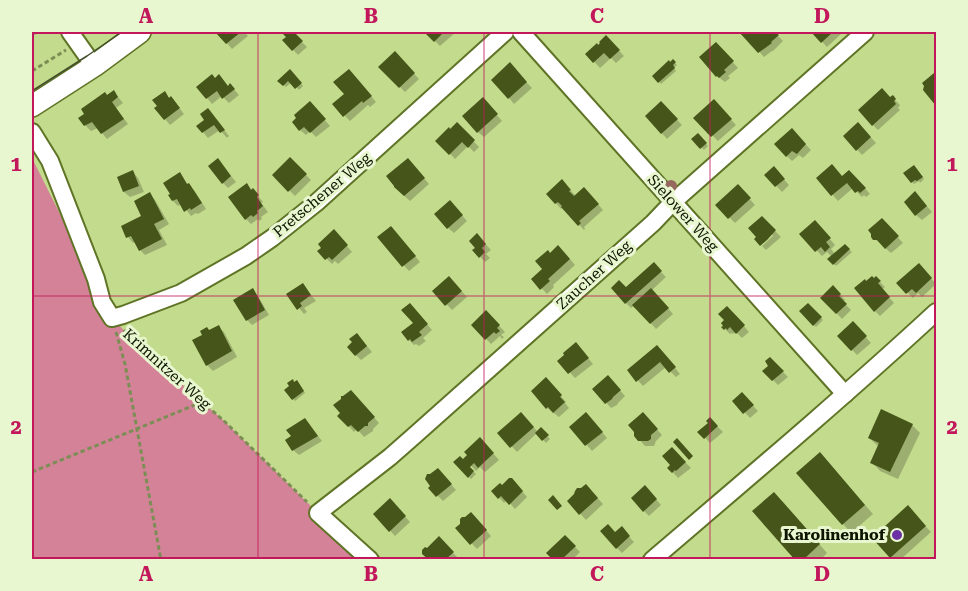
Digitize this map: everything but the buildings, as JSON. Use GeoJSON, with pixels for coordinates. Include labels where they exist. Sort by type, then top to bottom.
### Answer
{"type":"FeatureCollection","features":[{"type":"Feature","properties":{"kind":"street"},"geometry":{"type":"LineString","coordinates":[[32,106],[94,66],[140,32]]}},
{"type":"Feature","properties":{"kind":"street","name":"Pretschener Weg"},"geometry":{"type":"LineString","coordinates":[[112,318],[181,292],[246,256],[272,238],[316,203],[505,32]]}},
{"type":"Feature","properties":{"kind":"street","name":"Sielower Weg"},"geometry":{"type":"LineString","coordinates":[[521,32],[846,394]]}},
{"type":"Feature","properties":{"kind":"street","name":"Zaucher Weg"},"geometry":{"type":"LineString","coordinates":[[318,513],[390,457],[865,32]]}},
{"type":"Feature","properties":{"kind":"street"},"geometry":{"type":"LineString","coordinates":[[74,37],[94,66]]}},
{"type":"Feature","properties":{"kind":"street","name":"Krimnitzer Weg"},"geometry":{"type":"LineString","coordinates":[[32,132],[50,161],[96,279],[102,302],[112,318]]}},
{"type":"Feature","properties":{"kind":"street"},"geometry":{"type":"LineString","coordinates":[[652,560],[846,394],[936,312]]}},
{"type":"Feature","properties":{"kind":"street"},"geometry":{"type":"LineString","coordinates":[[318,513],[370,560]]}},
{"type":"Feature","properties":{"kind":"path"},"geometry":{"type":"LineString","coordinates":[[32,71],[74,37]]}},
{"type":"Feature","properties":{"kind":"path","name":"Krimnitzer Weg"},"geometry":{"type":"LineString","coordinates":[[112,318],[145,352],[203,402],[318,513]]}},
{"type":"Feature","properties":{"kind":"path"},"geometry":{"type":"LineString","coordinates":[[112,318],[125,364],[161,560]]}},
{"type":"Feature","properties":{"kind":"path"},"geometry":{"type":"LineString","coordinates":[[32,472],[203,402]]}},
{"type":"Feature","properties":{"kind":"shaded area"},"geometry":{"type":"Polygon","coordinates":[[[32,158],[112,318],[145,352],[223,420],[318,513],[369,559],[32,559],[32,158]]]}},
{"type":"Feature","properties":{"kind":"tram line"},"geometry":{"type":"LineString","coordinates":[[32,91],[122,32]]}},
{"type":"Feature","properties":{"kind":"place","name":"Karolinenhof"},"geometry":{"type":"Point","coordinates":[897,535]}}]}
